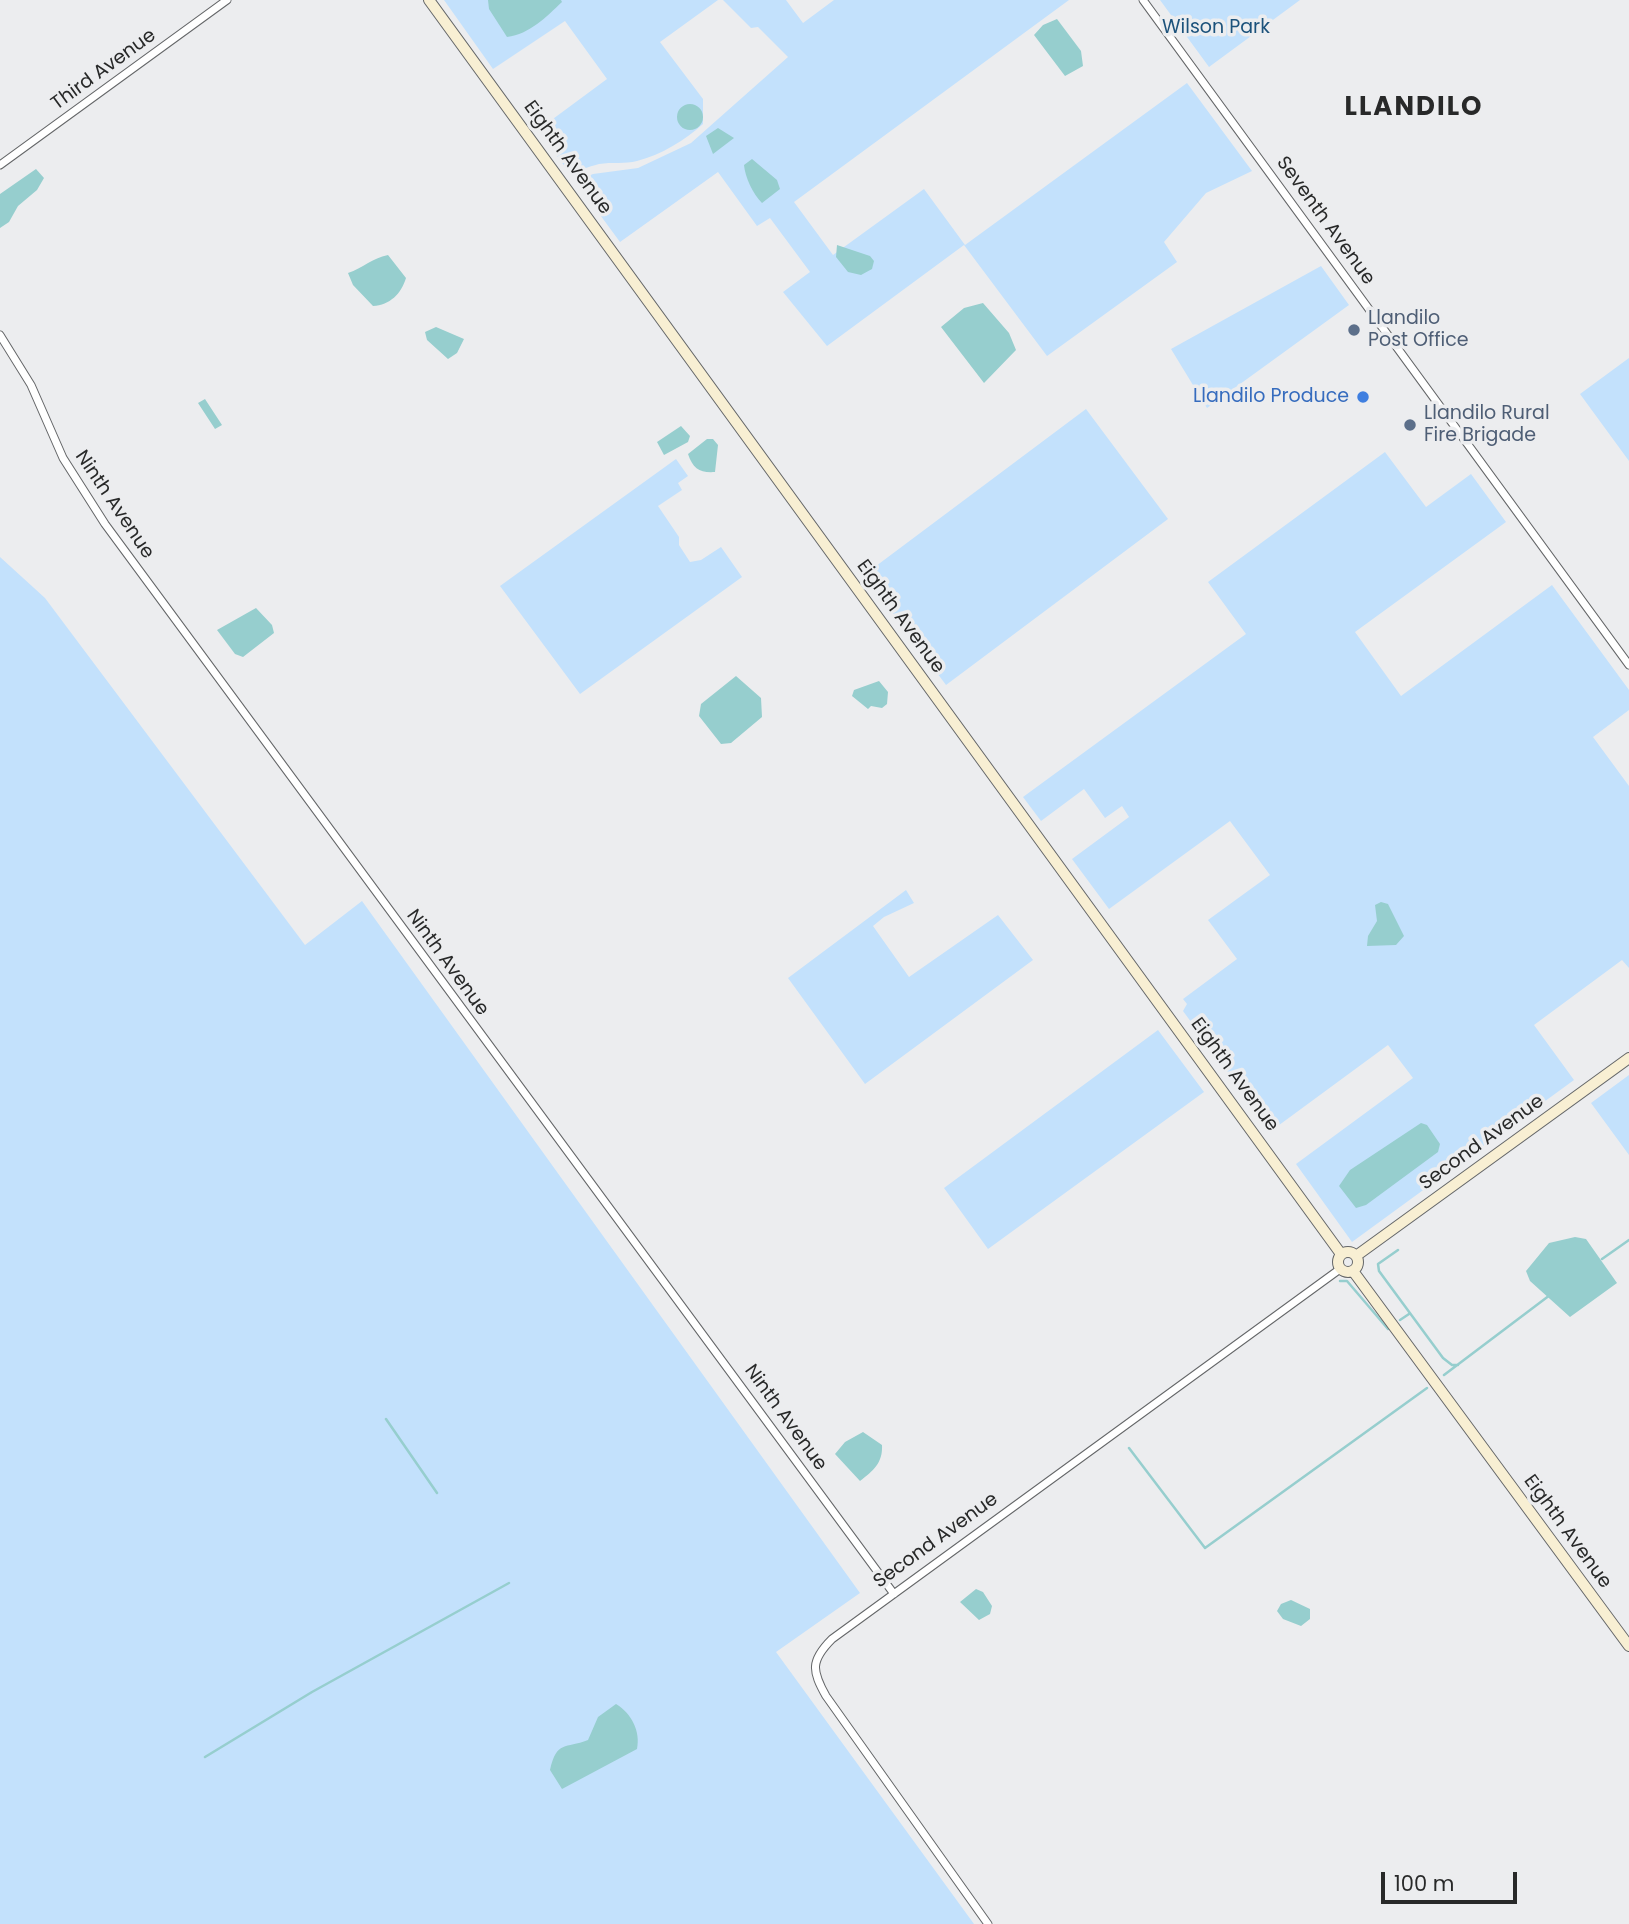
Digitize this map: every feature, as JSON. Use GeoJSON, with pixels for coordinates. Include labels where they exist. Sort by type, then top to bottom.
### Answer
{"type":"FeatureCollection","features":[{"type":"Feature","properties":{"kind":"main road","name":"Eighth Avenue"},"geometry":{"type":"LineString","coordinates":[[429,0],[1341,1254]]}},
{"type":"Feature","properties":{"kind":"main road","name":"Second Avenue"},"geometry":{"type":"LineString","coordinates":[[1356,1256],[1629,1058]]}},
{"type":"Feature","properties":{"kind":"main road"},"geometry":{"type":"LineString","coordinates":[[1347,1252],[1356,1256],[1358,1262],[1353,1271],[1340,1269],[1338,1260],[1341,1254],[1347,1252]]}},
{"type":"Feature","properties":{"kind":"main road","name":"Eighth Avenue"},"geometry":{"type":"LineString","coordinates":[[1353,1271],[1629,1646]]}},
{"type":"Feature","properties":{"kind":"street","name":"Third Avenue"},"geometry":{"type":"LineString","coordinates":[[0,165],[227,0]]}},
{"type":"Feature","properties":{"kind":"street","name":"Seventh Avenue"},"geometry":{"type":"LineString","coordinates":[[1143,0],[1629,665]]}},
{"type":"Feature","properties":{"kind":"street","name":"Ninth Avenue"},"geometry":{"type":"LineString","coordinates":[[0,335],[31,385],[63,458],[105,524],[894,1594]]}},
{"type":"Feature","properties":{"kind":"street","name":"Second Avenue"},"geometry":{"type":"LineString","coordinates":[[988,1924],[815,1677],[819,1652],[894,1594],[1340,1269]]}},
{"type":"Feature","properties":{"kind":"green space"},"geometry":{"type":"Polygon","coordinates":[[[444,0],[718,0],[660,42],[703,99],[703,124],[655,155],[632,162],[599,164],[568,171],[538,130],[607,79],[565,21],[493,69],[444,0]]]}},
{"type":"Feature","properties":{"kind":"green space"},"geometry":{"type":"Polygon","coordinates":[[[723,0],[786,0],[803,23],[834,0],[1069,0],[794,202],[833,255],[924,189],[965,245],[1187,83],[1252,171],[1206,193],[1164,242],[1177,262],[1047,356],[964,245],[827,346],[783,292],[810,272],[770,218],[757,226],[718,172],[620,242],[581,189],[586,177],[593,174],[638,168],[691,143],[788,57],[758,27],[751,28],[723,0]]]}},
{"type":"Feature","properties":{"kind":"green space","name":"Wilson Park"},"geometry":{"type":"Polygon","coordinates":[[[1160,0],[1300,0],[1209,67],[1160,0]]]}},
{"type":"Feature","properties":{"kind":"green space"},"geometry":{"type":"Polygon","coordinates":[[[1321,266],[1349,305],[1207,408],[1171,349],[1321,266]]]}},
{"type":"Feature","properties":{"kind":"green space"},"geometry":{"type":"Polygon","coordinates":[[[1629,358],[1629,461],[1580,394],[1629,358]]]}},
{"type":"Feature","properties":{"kind":"green space"},"geometry":{"type":"Polygon","coordinates":[[[1086,409],[1168,519],[946,685],[864,575],[1086,409]]]}},
{"type":"Feature","properties":{"kind":"green space"},"geometry":{"type":"Polygon","coordinates":[[[1385,452],[1426,507],[1471,474],[1506,522],[1355,632],[1401,696],[1552,585],[1629,690],[1629,710],[1593,737],[1629,786],[1629,968],[1622,960],[1534,1025],[1574,1080],[1352,1242],[1296,1164],[1413,1078],[1388,1045],[1271,1131],[1183,1011],[1187,1004],[1183,999],[1237,959],[1208,920],[1270,875],[1230,821],[1109,909],[1072,859],[1129,817],[1122,806],[1105,818],[1084,789],[1041,821],[1023,797],[1246,634],[1208,582],[1385,452]]]}},
{"type":"Feature","properties":{"kind":"green space"},"geometry":{"type":"Polygon","coordinates":[[[676,459],[688,476],[678,483],[682,490],[658,506],[679,537],[679,545],[690,562],[701,560],[721,547],[742,577],[580,694],[500,586],[676,459]]]}},
{"type":"Feature","properties":{"kind":"green space"},"geometry":{"type":"Polygon","coordinates":[[[0,557],[45,598],[305,945],[362,901],[860,1593],[776,1652],[974,1924],[0,1924],[0,557]]]}},
{"type":"Feature","properties":{"kind":"green space"},"geometry":{"type":"Polygon","coordinates":[[[906,890],[914,903],[884,917],[873,926],[909,977],[998,915],[1033,960],[865,1084],[788,978],[906,890]]]}},
{"type":"Feature","properties":{"kind":"green space"},"geometry":{"type":"Polygon","coordinates":[[[1158,1030],[1204,1092],[988,1249],[944,1188],[1158,1030]]]}},
{"type":"Feature","properties":{"kind":"green space"},"geometry":{"type":"Polygon","coordinates":[[[1629,1075],[1629,1155],[1591,1103],[1629,1075]]]}},
{"type":"Feature","properties":{"kind":"shaded area"},"geometry":{"type":"Polygon","coordinates":[[[488,0],[562,2],[530,29],[507,37],[489,9],[488,0]]]}},
{"type":"Feature","properties":{"kind":"shaded area"},"geometry":{"type":"Polygon","coordinates":[[[1057,19],[1081,51],[1083,66],[1065,76],[1034,35],[1043,25],[1057,19]]]}},
{"type":"Feature","properties":{"kind":"shaded area"},"geometry":{"type":"Polygon","coordinates":[[[690,104],[699,108],[703,117],[699,126],[690,130],[681,126],[677,117],[681,108],[690,104]]]}},
{"type":"Feature","properties":{"kind":"shaded area"},"geometry":{"type":"Polygon","coordinates":[[[718,128],[734,138],[713,154],[706,136],[718,128]]]}},
{"type":"Feature","properties":{"kind":"shaded area"},"geometry":{"type":"Polygon","coordinates":[[[752,159],[777,180],[780,189],[762,203],[745,170],[744,165],[752,159]]]}},
{"type":"Feature","properties":{"kind":"shaded area"},"geometry":{"type":"Polygon","coordinates":[[[36,169],[44,178],[37,190],[18,206],[9,222],[0,228],[0,194],[36,169]]]}},
{"type":"Feature","properties":{"kind":"shaded area"},"geometry":{"type":"Polygon","coordinates":[[[837,245],[870,256],[874,261],[872,269],[861,275],[848,272],[836,257],[837,245]]]}},
{"type":"Feature","properties":{"kind":"shaded area"},"geometry":{"type":"Polygon","coordinates":[[[388,255],[406,278],[394,298],[373,306],[353,285],[348,273],[388,255]]]}},
{"type":"Feature","properties":{"kind":"shaded area"},"geometry":{"type":"Polygon","coordinates":[[[983,303],[1009,333],[1016,350],[984,383],[941,327],[964,308],[983,303]]]}},
{"type":"Feature","properties":{"kind":"shaded area"},"geometry":{"type":"Polygon","coordinates":[[[436,327],[464,339],[457,353],[448,359],[427,340],[425,332],[436,327]]]}},
{"type":"Feature","properties":{"kind":"shaded area"},"geometry":{"type":"Polygon","coordinates":[[[205,399],[222,425],[215,429],[198,403],[205,399]]]}},
{"type":"Feature","properties":{"kind":"shaded area"},"geometry":{"type":"Polygon","coordinates":[[[681,426],[690,436],[688,442],[664,455],[657,442],[681,426]]]}},
{"type":"Feature","properties":{"kind":"shaded area"},"geometry":{"type":"Polygon","coordinates":[[[707,439],[713,439],[718,445],[715,472],[698,469],[688,454],[707,439]]]}},
{"type":"Feature","properties":{"kind":"shaded area"},"geometry":{"type":"Polygon","coordinates":[[[256,608],[272,625],[274,633],[243,657],[235,654],[217,630],[256,608]]]}},
{"type":"Feature","properties":{"kind":"shaded area"},"geometry":{"type":"Polygon","coordinates":[[[736,676],[761,698],[762,717],[731,743],[721,744],[699,716],[701,704],[736,676]]]}},
{"type":"Feature","properties":{"kind":"shaded area"},"geometry":{"type":"Polygon","coordinates":[[[879,681],[888,692],[887,704],[882,708],[871,706],[868,709],[852,696],[854,690],[879,681]]]}},
{"type":"Feature","properties":{"kind":"shaded area"},"geometry":{"type":"Polygon","coordinates":[[[1381,902],[1388,904],[1404,936],[1396,945],[1367,946],[1368,936],[1377,921],[1375,905],[1381,902]]]}},
{"type":"Feature","properties":{"kind":"shaded area"},"geometry":{"type":"Polygon","coordinates":[[[1421,1123],[1427,1125],[1440,1144],[1438,1152],[1366,1205],[1356,1208],[1339,1186],[1350,1170],[1421,1123]]]}},
{"type":"Feature","properties":{"kind":"shaded area"},"geometry":{"type":"Polygon","coordinates":[[[1575,1237],[1586,1239],[1617,1283],[1570,1317],[1530,1281],[1526,1271],[1549,1243],[1575,1237]]]}},
{"type":"Feature","properties":{"kind":"shaded area"},"geometry":{"type":"Polygon","coordinates":[[[863,1432],[882,1445],[882,1451],[876,1466],[860,1481],[835,1454],[845,1442],[863,1432]]]}},
{"type":"Feature","properties":{"kind":"shaded area"},"geometry":{"type":"Polygon","coordinates":[[[976,1589],[983,1592],[992,1606],[990,1614],[979,1620],[960,1602],[976,1589]]]}},
{"type":"Feature","properties":{"kind":"shaded area"},"geometry":{"type":"Polygon","coordinates":[[[1291,1600],[1310,1609],[1310,1619],[1301,1626],[1283,1619],[1277,1611],[1281,1604],[1291,1600]]]}},
{"type":"Feature","properties":{"kind":"shaded area"},"geometry":{"type":"Polygon","coordinates":[[[616,1704],[634,1723],[638,1736],[637,1749],[562,1789],[550,1770],[556,1754],[563,1747],[588,1740],[598,1717],[616,1704]]]}},
{"type":"Feature","properties":{"kind":"waterway"},"geometry":{"type":"LineString","coordinates":[[1602,1259],[1629,1240]]}},
{"type":"Feature","properties":{"kind":"waterway"},"geometry":{"type":"LineString","coordinates":[[1398,1250],[1378,1264],[1379,1271],[1443,1358],[1452,1365],[1458,1365]]}},
{"type":"Feature","properties":{"kind":"waterway"},"geometry":{"type":"LineString","coordinates":[[1340,1281],[1347,1281],[1388,1329]]}},
{"type":"Feature","properties":{"kind":"waterway"},"geometry":{"type":"LineString","coordinates":[[1444,1375],[1550,1295]]}},
{"type":"Feature","properties":{"kind":"waterway"},"geometry":{"type":"LineString","coordinates":[[1400,1320],[1409,1314]]}},
{"type":"Feature","properties":{"kind":"waterway"},"geometry":{"type":"LineString","coordinates":[[1129,1448],[1205,1548],[1427,1388]]}},
{"type":"Feature","properties":{"kind":"waterway"},"geometry":{"type":"LineString","coordinates":[[386,1419],[437,1493]]}},
{"type":"Feature","properties":{"kind":"waterway"},"geometry":{"type":"LineString","coordinates":[[205,1757],[312,1692],[509,1583]]}},
{"type":"Feature","properties":{"kind":"place","name":"Llandilo Post Office"},"geometry":{"type":"Point","coordinates":[1354,330]}},
{"type":"Feature","properties":{"kind":"place","name":"Llandilo Produce"},"geometry":{"type":"Point","coordinates":[1363,397]}},
{"type":"Feature","properties":{"kind":"place","name":"Llandilo Rural Fire Brigade"},"geometry":{"type":"Point","coordinates":[1410,425]}},
{"type":"Feature","properties":{"kind":"district","name":"LLANDILO"},"geometry":{"type":"Point","coordinates":[1414,108]}}]}
